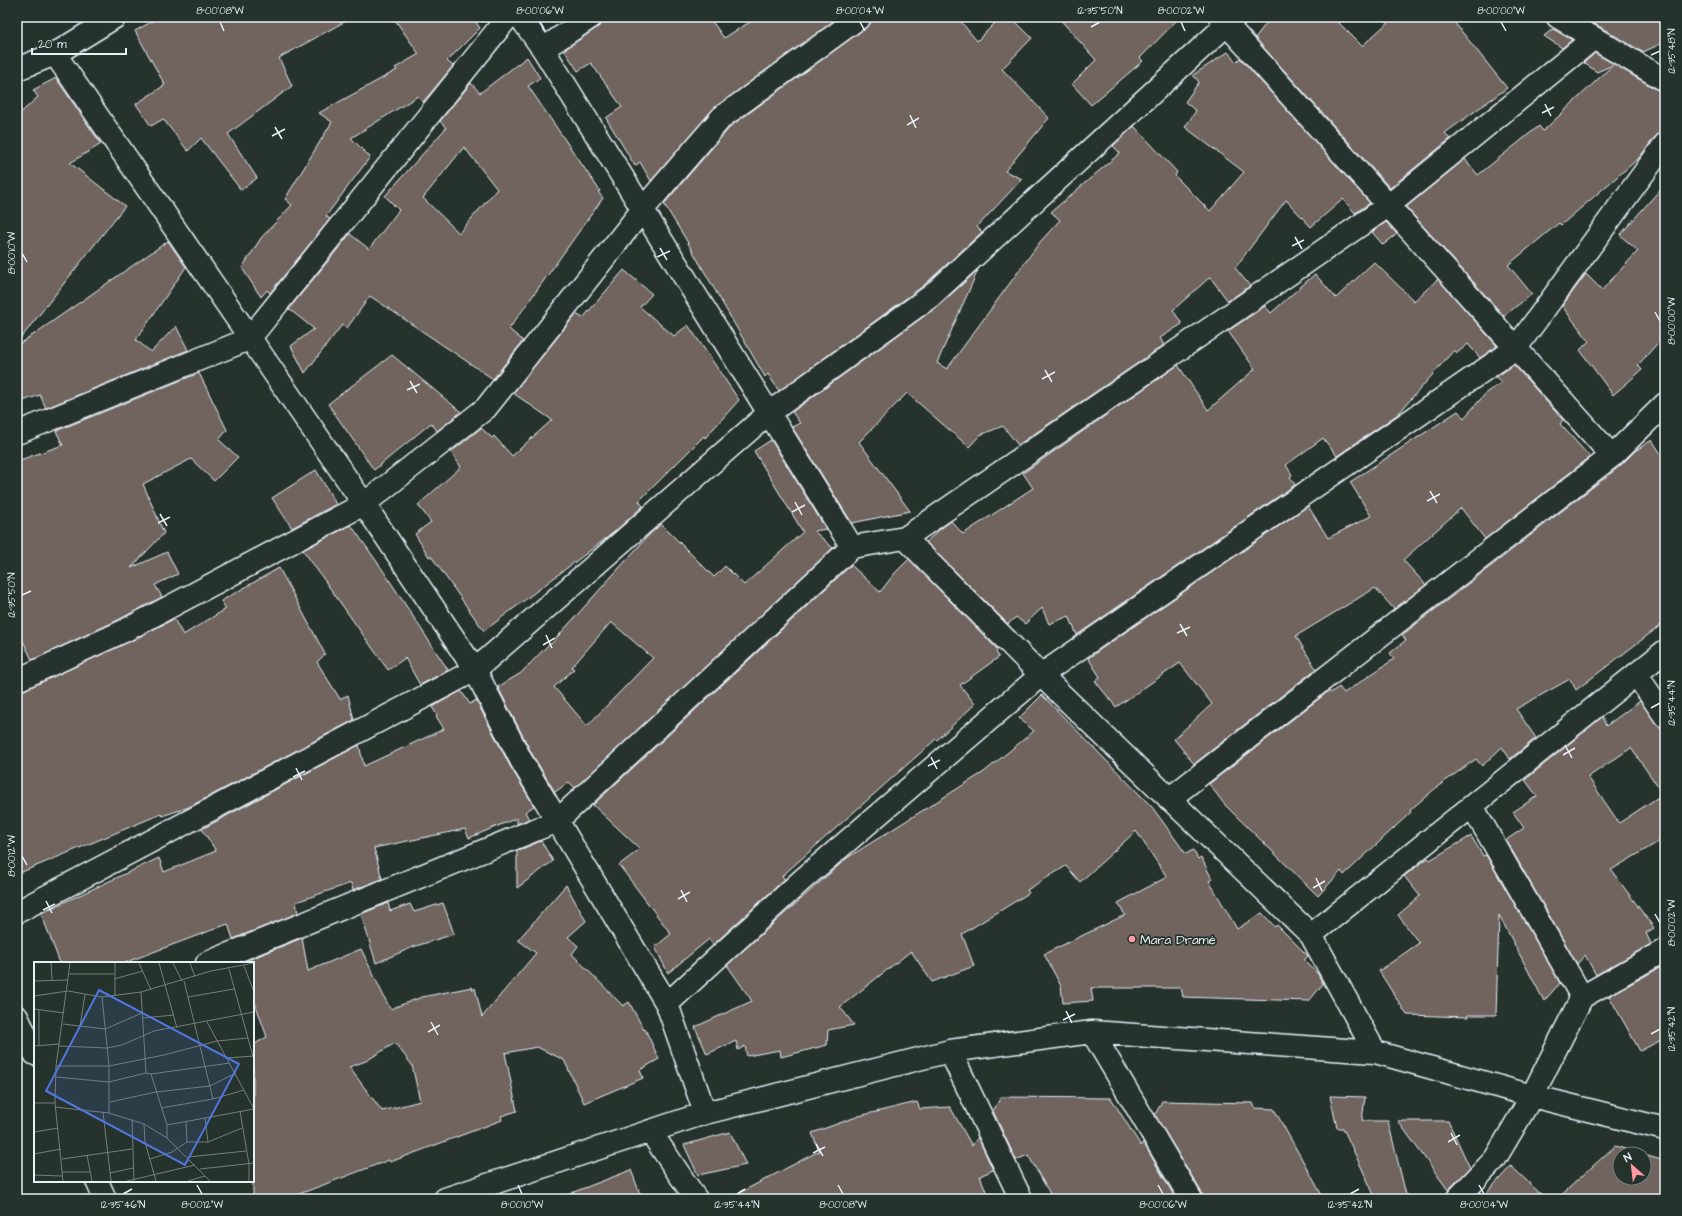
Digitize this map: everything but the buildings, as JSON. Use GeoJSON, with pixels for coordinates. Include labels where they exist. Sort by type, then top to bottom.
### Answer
{"type":"FeatureCollection","features":[{"type":"Feature","properties":{"kind":"street"},"geometry":{"type":"LineString","coordinates":[[17,69],[55,54],[115,17]]}},
{"type":"Feature","properties":{"kind":"street"},"geometry":{"type":"LineString","coordinates":[[17,433],[249,339],[508,17]]}},
{"type":"Feature","properties":{"kind":"street"},"geometry":{"type":"LineString","coordinates":[[520,17],[543,49],[852,547]]}},
{"type":"Feature","properties":{"kind":"street"},"geometry":{"type":"LineString","coordinates":[[543,49],[591,17]]}},
{"type":"Feature","properties":{"kind":"street"},"geometry":{"type":"LineString","coordinates":[[17,680],[124,631],[364,504],[486,408],[643,209],[722,116],[860,17]]}},
{"type":"Feature","properties":{"kind":"street"},"geometry":{"type":"LineString","coordinates":[[1558,17],[1665,80]]}},
{"type":"Feature","properties":{"kind":"street"},"geometry":{"type":"LineString","coordinates":[[17,912],[475,670],[769,413],[931,296],[1227,20],[1388,206],[1612,456]]}},
{"type":"Feature","properties":{"kind":"street"},"geometry":{"type":"LineString","coordinates":[[209,962],[557,821],[852,547],[905,538],[1388,206],[1594,38]]}},
{"type":"Feature","properties":{"kind":"street"},"geometry":{"type":"LineString","coordinates":[[55,54],[249,339],[364,504],[475,670],[521,760],[667,1004],[705,1113]]}},
{"type":"Feature","properties":{"kind":"street"},"geometry":{"type":"LineString","coordinates":[[667,1004],[802,880],[1041,675],[1516,348],[1665,144]]}},
{"type":"Feature","properties":{"kind":"street"},"geometry":{"type":"LineString","coordinates":[[1169,799],[1612,456],[1665,404]]}},
{"type":"Feature","properties":{"kind":"street"},"geometry":{"type":"LineString","coordinates":[[905,538],[1041,675],[1311,935],[1375,1052]]}},
{"type":"Feature","properties":{"kind":"street"},"geometry":{"type":"LineString","coordinates":[[1311,935],[1665,651]]}},
{"type":"Feature","properties":{"kind":"street"},"geometry":{"type":"LineString","coordinates":[[1636,674],[1665,716]]}},
{"type":"Feature","properties":{"kind":"street"},"geometry":{"type":"LineString","coordinates":[[1472,806],[1582,997]]}},
{"type":"Feature","properties":{"kind":"street"},"geometry":{"type":"LineString","coordinates":[[1457,1199],[1495,1160],[1532,1096],[1582,997],[1665,950]]}},
{"type":"Feature","properties":{"kind":"street"},"geometry":{"type":"LineString","coordinates":[[17,1017],[32,1041]]}},
{"type":"Feature","properties":{"kind":"street"},"geometry":{"type":"LineString","coordinates":[[1092,1032],[1191,1199]]}},
{"type":"Feature","properties":{"kind":"street"},"geometry":{"type":"LineString","coordinates":[[445,1199],[705,1113],[950,1051],[1092,1032],[1375,1052],[1532,1096],[1665,1129]]}},
{"type":"Feature","properties":{"kind":"street"},"geometry":{"type":"LineString","coordinates":[[950,1051],[1021,1199]]}},
{"type":"Feature","properties":{"kind":"street"},"geometry":{"type":"LineString","coordinates":[[650,1131],[696,1199]]}},
{"type":"Feature","properties":{"kind":"street"},"geometry":{"type":"LineString","coordinates":[[98,1182],[106,1199]]}},
{"type":"Feature","properties":{"kind":"place","name":"Mara Dramé"},"geometry":{"type":"Point","coordinates":[1132,939]}}]}
